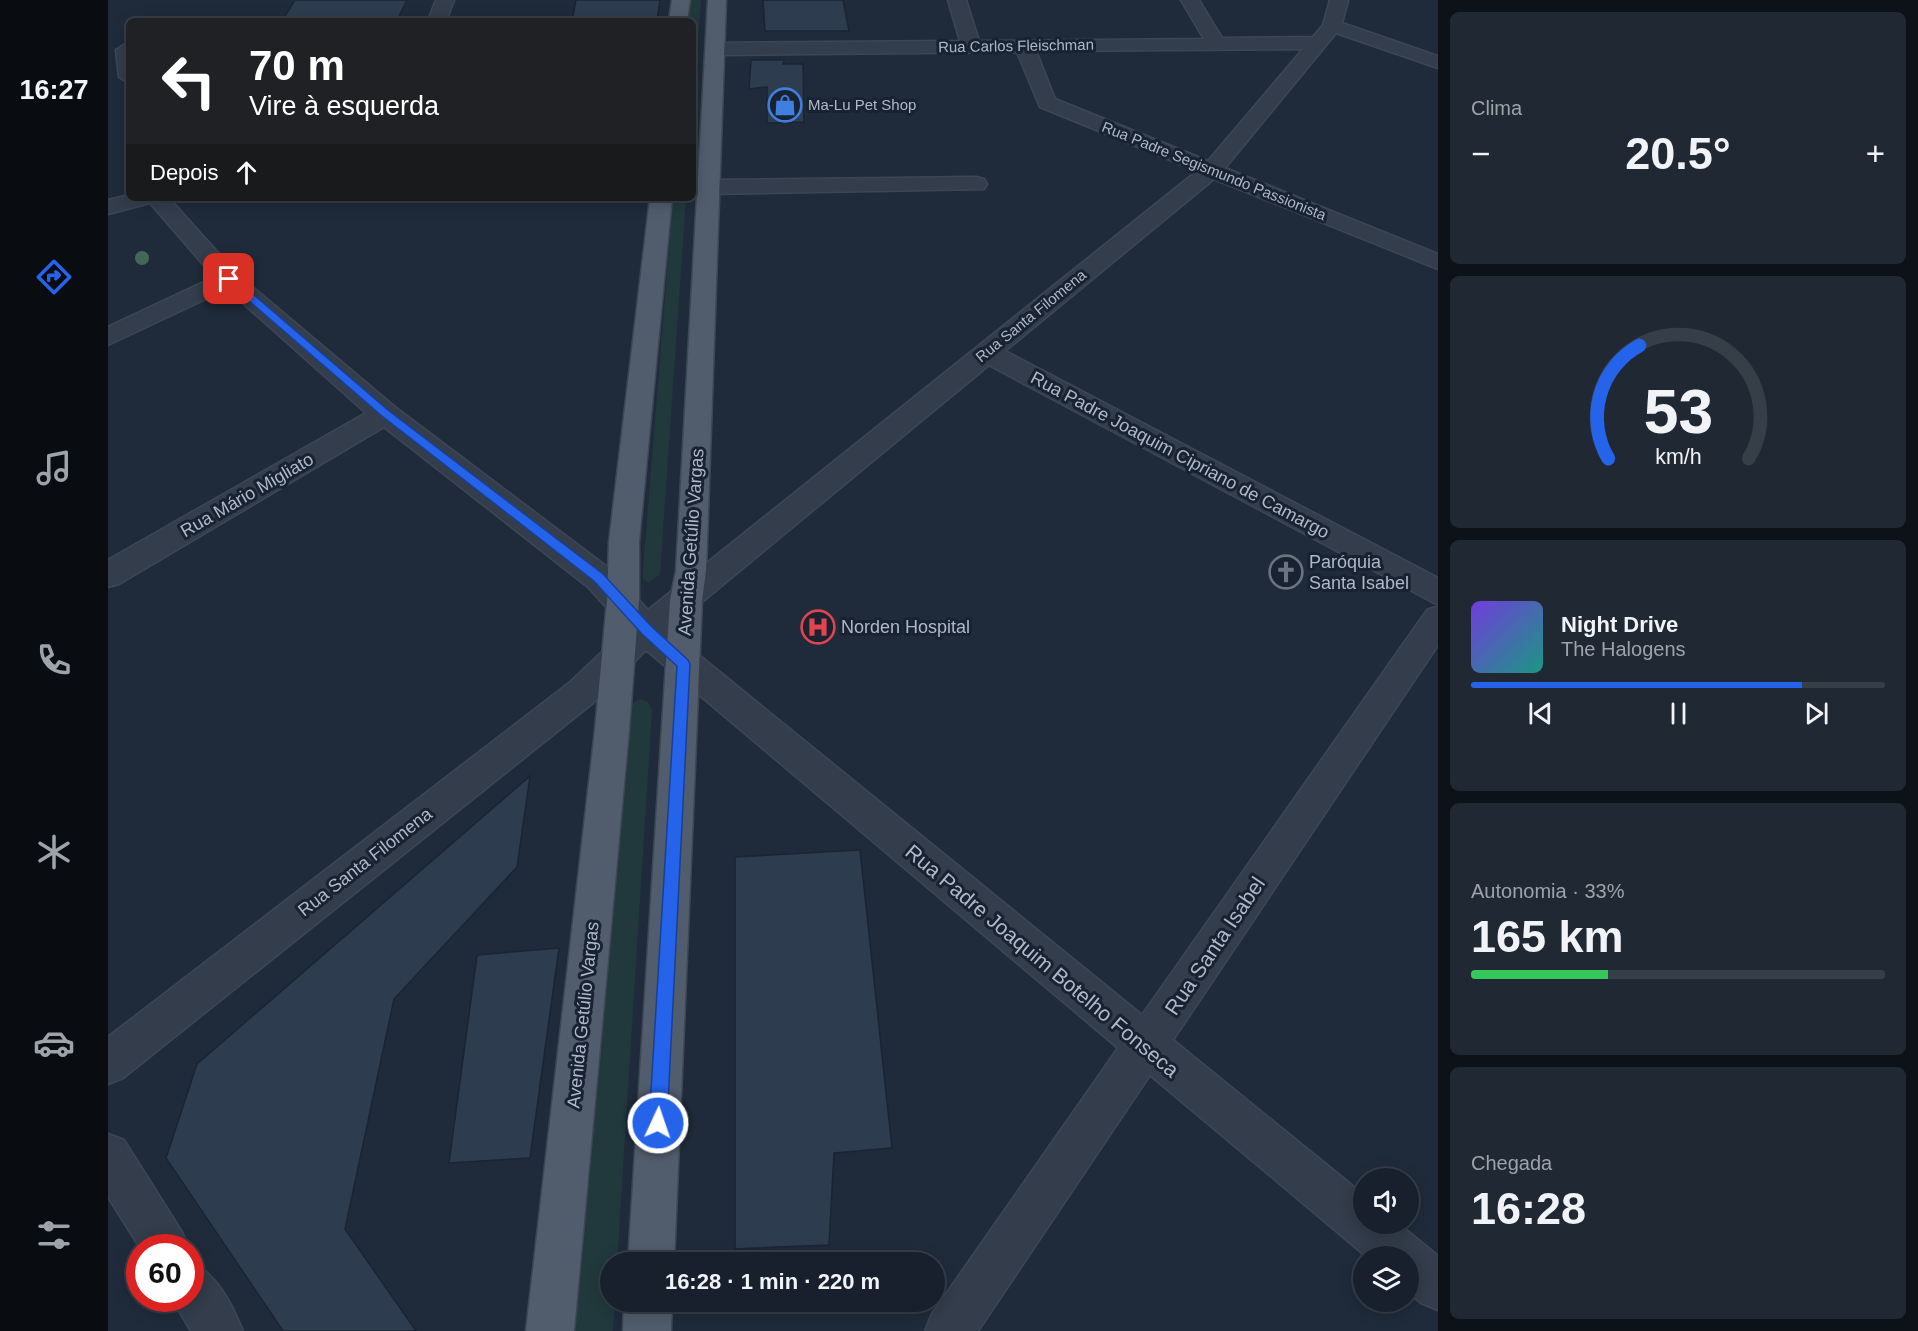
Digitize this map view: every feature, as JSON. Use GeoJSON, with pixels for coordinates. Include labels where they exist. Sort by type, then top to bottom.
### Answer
{"type":"FeatureCollection","features":[{"type":"Feature","properties":{"kind":"main road"},"geometry":{"type":"LineString","coordinates":[[678,18],[681,0]]}},
{"type":"Feature","properties":{"kind":"main road","name":"Avenida Getúlio Vargas"},"geometry":{"type":"LineString","coordinates":[[652,1252],[686,600],[691,571],[717,0]]}},
{"type":"Feature","properties":{"kind":"main road","name":"Avenida Getúlio Vargas"},"geometry":{"type":"LineString","coordinates":[[550,1331],[618,658],[623,601],[624,542],[661,201]]}},
{"type":"Feature","properties":{"kind":"main road"},"geometry":{"type":"LineString","coordinates":[[647,1331],[648,1312]]}},
{"type":"Feature","properties":{"kind":"street"},"geometry":{"type":"LineString","coordinates":[[438,18],[445,0]]}},
{"type":"Feature","properties":{"kind":"street"},"geometry":{"type":"LineString","coordinates":[[957,0],[971,46]]}},
{"type":"Feature","properties":{"kind":"street"},"geometry":{"type":"LineString","coordinates":[[1190,0],[1216,44]]}},
{"type":"Feature","properties":{"kind":"street","name":"Rua Santa Filomena"},"geometry":{"type":"LineString","coordinates":[[108,1063],[572,701],[646,630],[686,600],[986,352],[1213,169],[1324,34],[1339,0]]}},
{"type":"Feature","properties":{"kind":"street","name":"Rua Carlos Fleischman"},"geometry":{"type":"LineString","coordinates":[[715,49],[1216,44],[1324,34],[1438,62]]}},
{"type":"Feature","properties":{"kind":"street","name":"Rua Padre Segismundo Passionista"},"geometry":{"type":"LineString","coordinates":[[1024,45],[1047,103],[1438,262]]}},
{"type":"Feature","properties":{"kind":"street"},"geometry":{"type":"LineString","coordinates":[[121,50],[126,67]]}},
{"type":"Feature","properties":{"kind":"street"},"geometry":{"type":"LineString","coordinates":[[710,187],[976,184]]}},
{"type":"Feature","properties":{"kind":"street"},"geometry":{"type":"LineString","coordinates":[[108,207],[132,201]]}},
{"type":"Feature","properties":{"kind":"street","name":"Rua Padre Joaquim Botelho Fonseca"},"geometry":{"type":"LineString","coordinates":[[160,201],[229,279],[386,414],[599,578],[623,601],[646,630],[684,664],[1390,1246]]}},
{"type":"Feature","properties":{"kind":"street"},"geometry":{"type":"LineString","coordinates":[[108,337],[229,279]]}},
{"type":"Feature","properties":{"kind":"street","name":"Rua Padre Joaquim Cipriano de Camargo"},"geometry":{"type":"LineString","coordinates":[[986,352],[1438,593]]}},
{"type":"Feature","properties":{"kind":"street","name":"Rua Mário Migliato"},"geometry":{"type":"LineString","coordinates":[[108,575],[386,414]]}},
{"type":"Feature","properties":{"kind":"street","name":"Rua Santa Isabel"},"geometry":{"type":"LineString","coordinates":[[949,1331],[1438,619]]}},
{"type":"Feature","properties":{"kind":"street"},"geometry":{"type":"LineString","coordinates":[[108,1156],[157,1234]]}},
{"type":"Feature","properties":{"kind":"street"},"geometry":{"type":"LineString","coordinates":[[1419,1271],[1438,1286]]}},
{"type":"Feature","properties":{"kind":"street"},"geometry":{"type":"LineString","coordinates":[[204,1308],[219,1331]]}},
{"type":"Feature","properties":{"kind":"green space"},"geometry":{"type":"Polygon","coordinates":[[[689,0],[701,0],[696,66],[696,18],[688,18],[689,0]]]}},
{"type":"Feature","properties":{"kind":"green space"},"geometry":{"type":"Polygon","coordinates":[[[673,201],[686,201],[660,574],[649,583],[643,579],[673,201]]]}},
{"type":"Feature","properties":{"kind":"green space"},"geometry":{"type":"Polygon","coordinates":[[[640,699],[648,702],[652,710],[618,1252],[600,1252],[600,1312],[614,1312],[613,1331],[575,1331],[627,707],[640,699]]]}},
{"type":"Feature","properties":{"kind":"building"},"geometry":{"type":"Polygon","coordinates":[[[295,0],[407,0],[398,18],[284,18],[295,0]]]}},
{"type":"Feature","properties":{"kind":"building"},"geometry":{"type":"Polygon","coordinates":[[[576,0],[660,0],[657,18],[573,18],[576,0]]]}},
{"type":"Feature","properties":{"kind":"building"},"geometry":{"type":"Polygon","coordinates":[[[763,0],[843,0],[849,31],[765,31],[763,0]]]}},
{"type":"Feature","properties":{"kind":"building","name":"Ma-Lu Pet Shop"},"geometry":{"type":"Polygon","coordinates":[[[751,60],[784,60],[783,64],[803,64],[804,122],[767,123],[767,87],[749,89],[751,60]]]}},
{"type":"Feature","properties":{"kind":"building"},"geometry":{"type":"Polygon","coordinates":[[[530,776],[517,867],[394,999],[345,1229],[416,1331],[283,1331],[166,1158],[197,1064],[530,776]]]}},
{"type":"Feature","properties":{"kind":"building"},"geometry":{"type":"Polygon","coordinates":[[[860,850],[892,1148],[834,1153],[829,1245],[735,1249],[735,857],[860,850]]]}},
{"type":"Feature","properties":{"kind":"building"},"geometry":{"type":"Polygon","coordinates":[[[559,948],[530,1158],[449,1163],[477,955],[559,948]]]}},
{"type":"Feature","properties":{"kind":"place","name":"Ma-Lu Pet Shop"},"geometry":{"type":"Point","coordinates":[785,105]}},
{"type":"Feature","properties":{"kind":"place","name":"Paróquia Santa Isabel"},"geometry":{"type":"Point","coordinates":[1286,572]}},
{"type":"Feature","properties":{"kind":"place","name":"Norden Hospital"},"geometry":{"type":"Point","coordinates":[818,627]}},
{"type":"Feature","properties":{"kind":"route"},"geometry":{"type":"LineString","coordinates":[[229,279],[386,414],[599,578],[623,601],[646,630],[684,664],[658,1123]]}}]}
